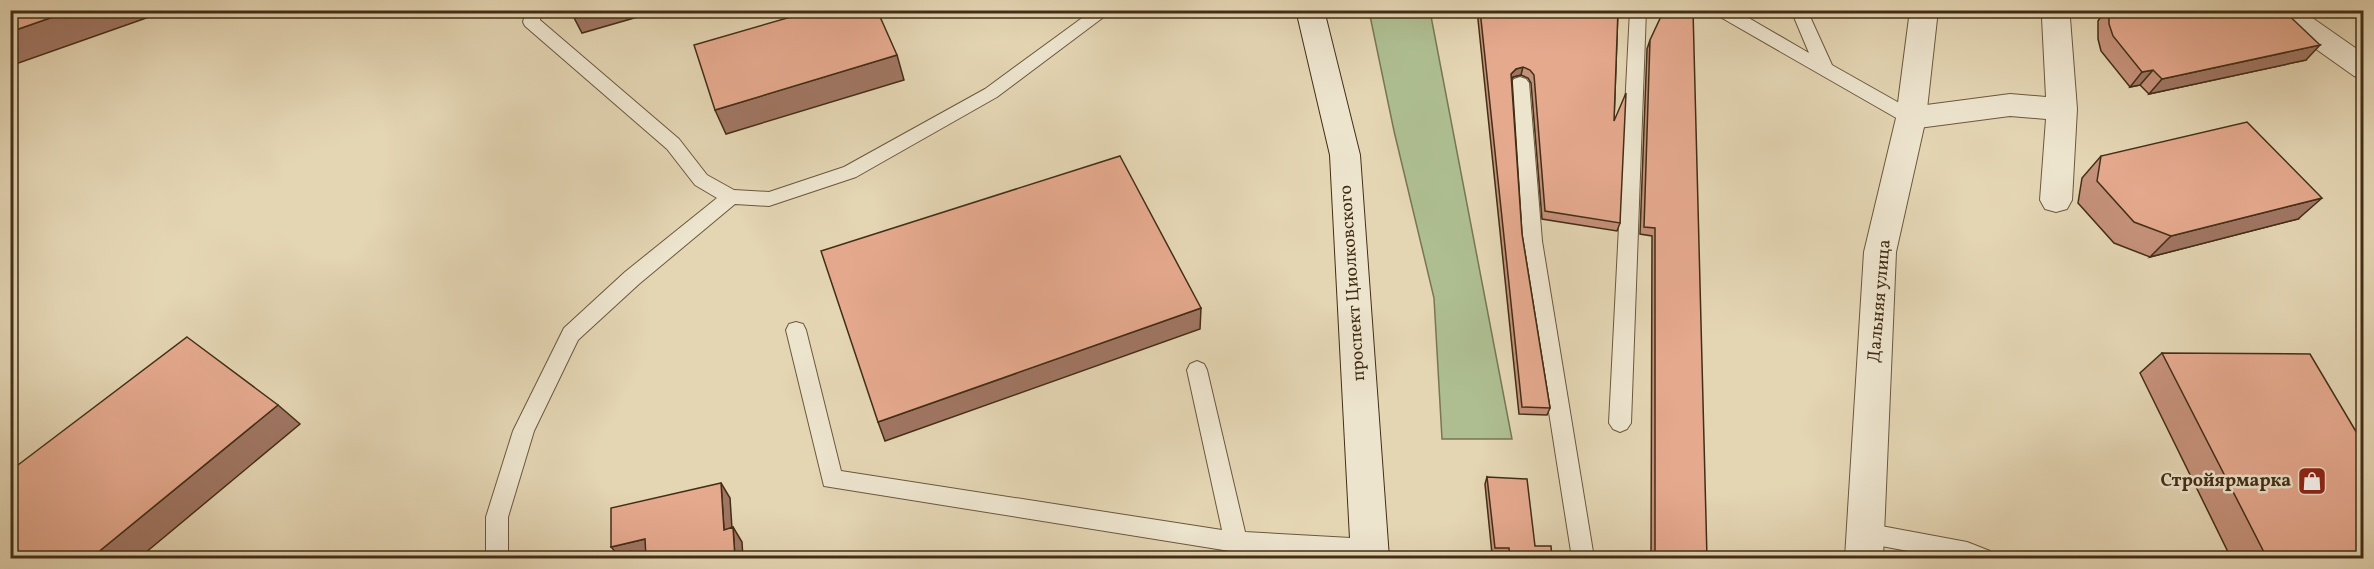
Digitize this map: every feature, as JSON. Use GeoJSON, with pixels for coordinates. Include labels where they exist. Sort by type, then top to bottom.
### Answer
{"type":"FeatureCollection","features":[{"type":"Feature","properties":{"kind":"street","name":"проспект Циолковского"},"geometry":{"type":"LineString","coordinates":[[1310,10],[1345,155],[1369,554]]}},
{"type":"Feature","properties":{"kind":"street","name":"Дальняя улица"},"geometry":{"type":"LineString","coordinates":[[1865,546],[1880,252],[1911,118],[1924,10]]}},
{"type":"Feature","properties":{"kind":"street"},"geometry":{"type":"LineString","coordinates":[[2285,13],[2364,69]]}},
{"type":"Feature","properties":{"kind":"street"},"geometry":{"type":"LineString","coordinates":[[2056,18],[2062,109],[2056,200]]}},
{"type":"Feature","properties":{"kind":"street"},"geometry":{"type":"LineString","coordinates":[[1911,118],[2010,105],[2062,109]]}},
{"type":"Feature","properties":{"kind":"lane"},"geometry":{"type":"LineString","coordinates":[[534,10],[531,22],[673,144],[700,180],[731,197],[769,199],[850,172],[991,93],[1105,10]]}},
{"type":"Feature","properties":{"kind":"lane"},"geometry":{"type":"LineString","coordinates":[[1620,423],[1638,10]]}},
{"type":"Feature","properties":{"kind":"lane"},"geometry":{"type":"LineString","coordinates":[[1721,10],[1911,118]]}},
{"type":"Feature","properties":{"kind":"lane"},"geometry":{"type":"LineString","coordinates":[[1799,10],[1825,69]]}},
{"type":"Feature","properties":{"kind":"lane"},"geometry":{"type":"LineString","coordinates":[[1520,83],[1532,241],[1582,558]]}},
{"type":"Feature","properties":{"kind":"lane"},"geometry":{"type":"LineString","coordinates":[[497,558],[497,517],[524,430],[571,334],[632,278],[731,197]]}},
{"type":"Feature","properties":{"kind":"lane"},"geometry":{"type":"LineString","coordinates":[[796,330],[832,479],[1236,542],[1326,552],[1369,554]]}},
{"type":"Feature","properties":{"kind":"lane"},"geometry":{"type":"LineString","coordinates":[[1197,370],[1236,542]]}},
{"type":"Feature","properties":{"kind":"lane"},"geometry":{"type":"LineString","coordinates":[[1865,546],[1967,552],[1982,558]]}},
{"type":"Feature","properties":{"kind":"green space"},"geometry":{"type":"Polygon","coordinates":[[[1369,11],[1430,11],[1512,439],[1442,439],[1434,298],[1394,131],[1369,11]]]}},
{"type":"Feature","properties":{"kind":"building"},"geometry":{"type":"Polygon","coordinates":[[[10,10],[73,10],[10,32],[10,10]]]}},
{"type":"Feature","properties":{"kind":"building"},"geometry":{"type":"Polygon","coordinates":[[[815,10],[877,10],[897,55],[715,110],[694,45],[815,10]]]}},
{"type":"Feature","properties":{"kind":"building"},"geometry":{"type":"Polygon","coordinates":[[[1480,10],[1618,10],[1614,121],[1626,93],[1620,223],[1545,211],[1534,75],[1523,67],[1511,74],[1522,234],[1550,408],[1522,407],[1480,10]]]}},
{"type":"Feature","properties":{"kind":"building"},"geometry":{"type":"Polygon","coordinates":[[[1664,10],[1693,10],[1707,558],[1655,558],[1655,228],[1644,227],[1650,40],[1664,10]]]}},
{"type":"Feature","properties":{"kind":"building"},"geometry":{"type":"Polygon","coordinates":[[[2109,10],[2283,10],[2320,45],[2162,79],[2153,70],[2142,72],[2113,36],[2109,24],[2109,10]]]}},
{"type":"Feature","properties":{"kind":"building"},"geometry":{"type":"Polygon","coordinates":[[[2247,122],[2322,198],[2171,236],[2134,222],[2097,181],[2101,156],[2247,122]]]}},
{"type":"Feature","properties":{"kind":"building"},"geometry":{"type":"Polygon","coordinates":[[[1120,156],[1201,308],[878,422],[821,251],[1120,156]]]}},
{"type":"Feature","properties":{"kind":"building"},"geometry":{"type":"Polygon","coordinates":[[[187,337],[278,405],[91,558],[14,558],[10,556],[10,471],[187,337]]]}},
{"type":"Feature","properties":{"kind":"building"},"geometry":{"type":"Polygon","coordinates":[[[2162,353],[2310,354],[2364,445],[2364,558],[2267,558],[2162,353]]]}},
{"type":"Feature","properties":{"kind":"building"},"geometry":{"type":"Polygon","coordinates":[[[1487,477],[1527,479],[1535,546],[1551,546],[1552,558],[1510,558],[1509,548],[1495,548],[1487,477]]]}},
{"type":"Feature","properties":{"kind":"building"},"geometry":{"type":"Polygon","coordinates":[[[721,483],[724,530],[733,527],[735,558],[646,558],[645,539],[611,547],[611,508],[721,483]]]}},
{"type":"Feature","properties":{"kind":"place","name":"Стройярмарка"},"geometry":{"type":"Point","coordinates":[2312,481]}}]}
